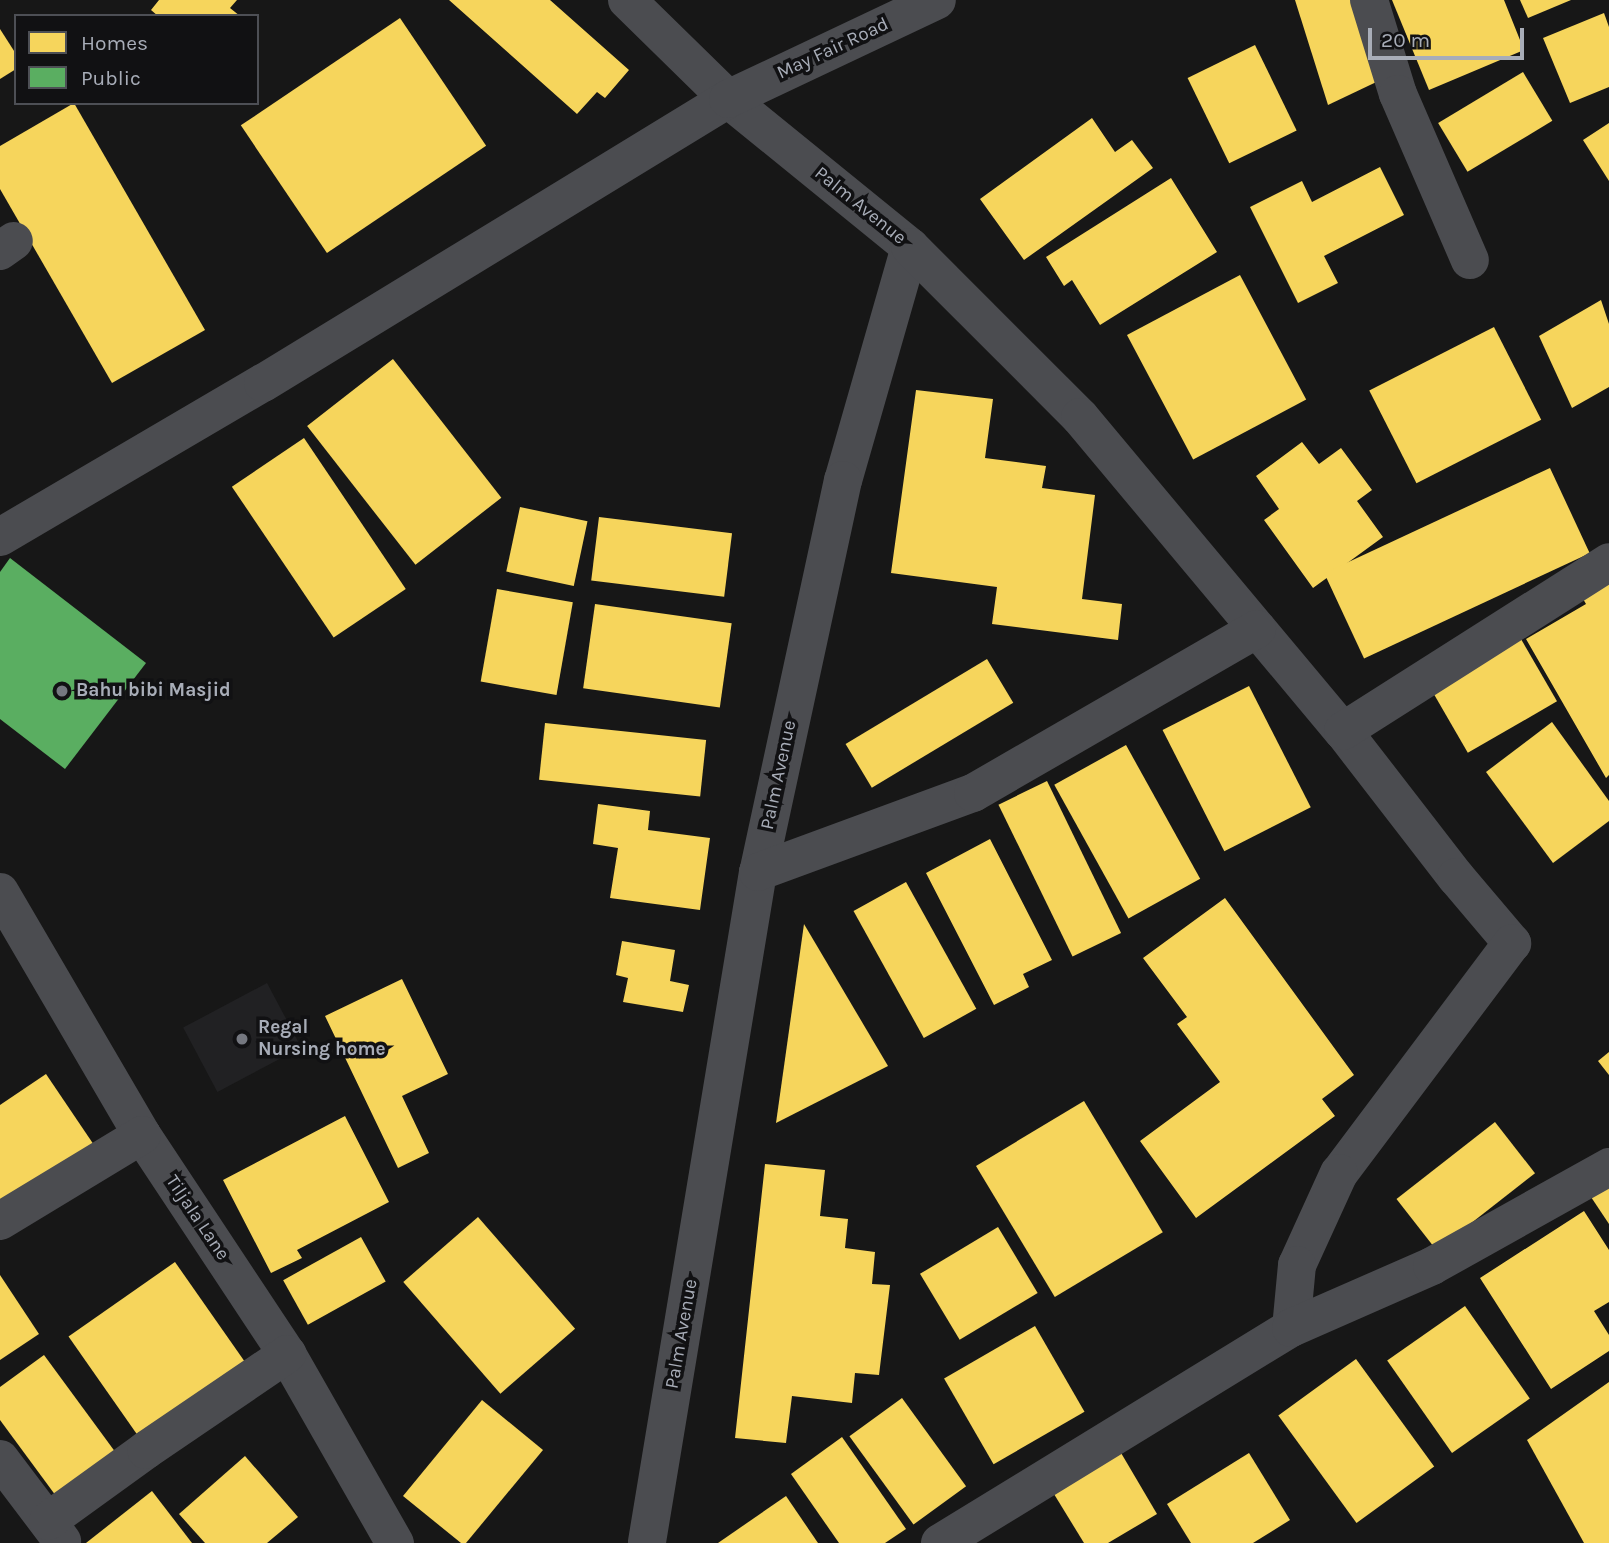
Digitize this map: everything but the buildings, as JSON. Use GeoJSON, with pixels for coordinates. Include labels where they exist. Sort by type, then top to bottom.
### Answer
{"type":"FeatureCollection","features":[{"type":"Feature","properties":{"kind":"street","name":"Palm Avenue"},"geometry":{"type":"LineString","coordinates":[[627,0],[729,99],[910,247],[843,480],[758,872],[647,1542]]}},
{"type":"Feature","properties":{"kind":"street","name":"May Fair Road"},"geometry":{"type":"LineString","coordinates":[[0,537],[263,383],[729,99],[937,0]]}},
{"type":"Feature","properties":{"kind":"street"},"geometry":{"type":"LineString","coordinates":[[1369,0],[1398,94],[1470,260]]}},
{"type":"Feature","properties":{"kind":"street"},"geometry":{"type":"LineString","coordinates":[[910,247],[1080,417],[1343,730],[1456,877],[1512,943],[1339,1173],[1297,1265],[1291,1328]]}},
{"type":"Feature","properties":{"kind":"street"},"geometry":{"type":"LineString","coordinates":[[1343,730],[1609,562]]}},
{"type":"Feature","properties":{"kind":"street"},"geometry":{"type":"LineString","coordinates":[[758,872],[973,793],[1257,629]]}},
{"type":"Feature","properties":{"kind":"street","name":"Tiljala Lane"},"geometry":{"type":"LineString","coordinates":[[0,892],[142,1135],[287,1354],[395,1543]]}},
{"type":"Feature","properties":{"kind":"street"},"geometry":{"type":"LineString","coordinates":[[0,1221],[142,1135]]}},
{"type":"Feature","properties":{"kind":"street"},"geometry":{"type":"LineString","coordinates":[[940,1543],[1291,1328],[1432,1266],[1609,1167]]}},
{"type":"Feature","properties":{"kind":"street"},"geometry":{"type":"LineString","coordinates":[[0,1460],[56,1532],[146,1450],[287,1354]]}},
{"type":"Feature","properties":{"kind":"shaded area","name":"Regal Nursing home"},"geometry":{"type":"Polygon","coordinates":[[[267,983],[301,1047],[217,1092],[183,1028],[267,983]]]}},
{"type":"Feature","properties":{"kind":"place","name":"Bahu bibi Masjid"},"geometry":{"type":"Point","coordinates":[62,691]}},
{"type":"Feature","properties":{"kind":"place","name":"Regal Nursing home"},"geometry":{"type":"Point","coordinates":[242,1039]}}]}
